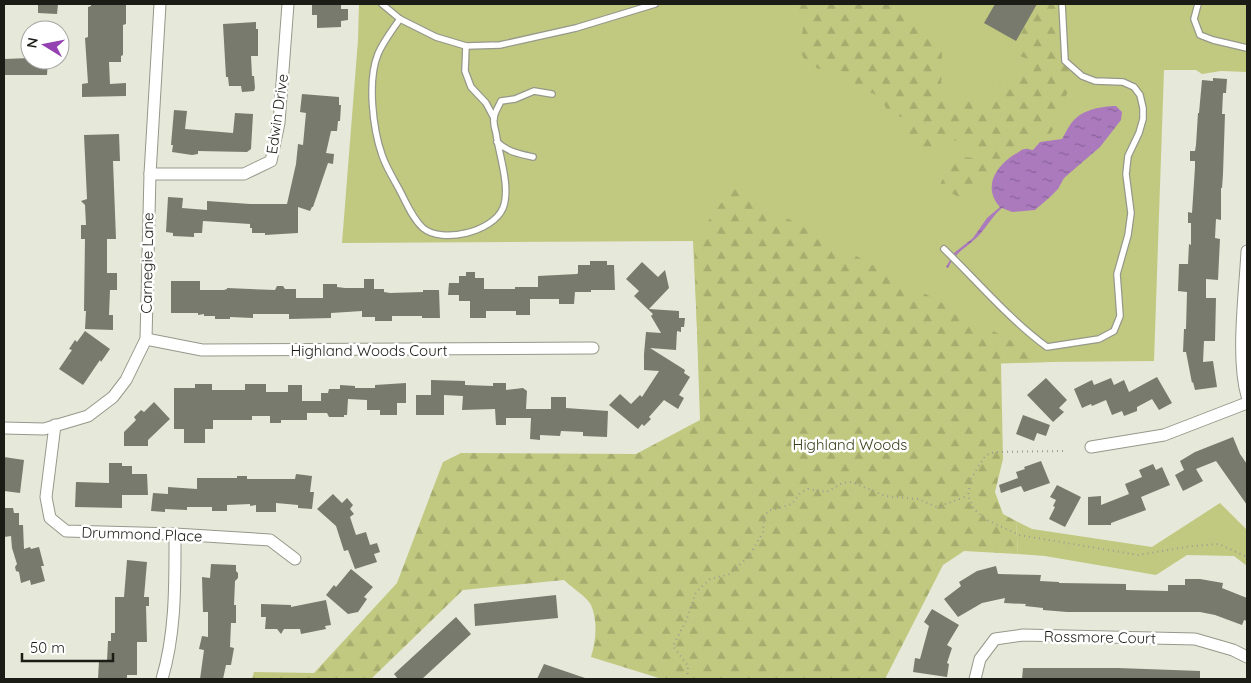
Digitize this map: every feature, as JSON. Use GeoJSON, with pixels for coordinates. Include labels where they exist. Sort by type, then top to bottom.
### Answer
{"type":"FeatureCollection","features":[{"type":"Feature","properties":{"kind":"street","name":"Carnegie Lane"},"geometry":{"type":"LineString","coordinates":[[4,428],[44,429],[88,416],[113,397],[126,380],[146,339],[150,174],[160,4]]}},
{"type":"Feature","properties":{"kind":"street","name":"Edwin Drive"},"geometry":{"type":"LineString","coordinates":[[150,174],[244,174],[271,161],[279,123],[288,4]]}},
{"type":"Feature","properties":{"kind":"street"},"geometry":{"type":"LineString","coordinates":[[1247,251],[1243,381],[1247,396]]}},
{"type":"Feature","properties":{"kind":"street","name":"Highland Woods Court"},"geometry":{"type":"LineString","coordinates":[[146,339],[202,350],[593,348]]}},
{"type":"Feature","properties":{"kind":"street"},"geometry":{"type":"LineString","coordinates":[[1091,447],[1164,435],[1247,403]]}},
{"type":"Feature","properties":{"kind":"street","name":"Drummond Place"},"geometry":{"type":"LineString","coordinates":[[55,425],[46,497],[50,518],[66,531],[175,534],[270,540],[295,559]]}},
{"type":"Feature","properties":{"kind":"street"},"geometry":{"type":"LineString","coordinates":[[162,679],[172,636],[175,534]]}},
{"type":"Feature","properties":{"kind":"street","name":"Rossmore Court"},"geometry":{"type":"LineString","coordinates":[[975,679],[980,659],[996,639],[1022,636],[1195,639],[1234,650],[1247,657]]}},
{"type":"Feature","properties":{"kind":"lane"},"geometry":{"type":"LineString","coordinates":[[382,4],[400,19],[436,37],[466,46],[500,45],[576,28],[655,4]]}},
{"type":"Feature","properties":{"kind":"lane"},"geometry":{"type":"LineString","coordinates":[[944,249],[1008,314],[1047,348],[1099,339],[1114,331],[1120,316],[1117,274],[1128,235],[1131,212],[1126,174],[1128,156],[1139,133],[1143,120],[1143,108],[1140,95],[1134,87],[1123,82],[1095,81],[1082,76],[1065,61],[1062,4]]}},
{"type":"Feature","properties":{"kind":"lane"},"geometry":{"type":"LineString","coordinates":[[1198,4],[1194,19],[1200,35],[1247,48]]}},
{"type":"Feature","properties":{"kind":"lane"},"geometry":{"type":"LineString","coordinates":[[400,19],[378,55],[373,76],[372,96],[378,142],[382,157],[414,217],[424,228],[437,234],[458,235],[477,231],[496,220],[503,207],[505,181],[494,118],[486,103],[471,87],[465,71],[466,46]]}},
{"type":"Feature","properties":{"kind":"lane"},"geometry":{"type":"LineString","coordinates":[[494,118],[501,101],[515,99],[534,91],[552,94]]}},
{"type":"Feature","properties":{"kind":"lane"},"geometry":{"type":"LineString","coordinates":[[497,142],[505,149],[533,157]]}},
{"type":"Feature","properties":{"kind":"path"},"geometry":{"type":"LineString","coordinates":[[1063,451],[995,452],[986,456],[971,479],[968,496],[974,509],[985,518],[1019,535],[1138,555],[1192,546],[1219,544],[1247,557]]}},
{"type":"Feature","properties":{"kind":"path"},"geometry":{"type":"LineString","coordinates":[[687,679],[688,666],[673,646],[686,621],[691,602],[696,592],[710,579],[730,574],[750,554],[763,532],[764,518],[768,512],[792,504],[800,493],[808,489],[827,492],[842,484],[852,482],[885,496],[918,499],[937,507],[968,496]]}},
{"type":"Feature","properties":{"kind":"green space"},"geometry":{"type":"Polygon","coordinates":[[[359,4],[1247,4],[1247,72],[1221,71],[1202,74],[1196,70],[1164,70],[1154,361],[699,372],[693,241],[342,243],[358,40],[359,4]]]}},
{"type":"Feature","properties":{"kind":"green space"},"geometry":{"type":"Polygon","coordinates":[[[798,4],[893,4],[910,21],[934,32],[942,53],[941,96],[987,102],[992,90],[1000,83],[1012,83],[1032,71],[1033,64],[1031,60],[1017,55],[1015,44],[1041,4],[1059,4],[1062,53],[1076,74],[1065,98],[1069,99],[1050,135],[1033,132],[999,164],[979,176],[961,198],[939,187],[953,156],[974,158],[973,148],[961,142],[952,141],[943,144],[932,152],[905,142],[907,119],[889,113],[879,96],[859,88],[846,72],[819,69],[807,63],[798,49],[803,29],[797,21],[798,4]]]}},
{"type":"Feature","properties":{"kind":"green space","name":"Highland Woods"},"geometry":{"type":"Polygon","coordinates":[[[732,188],[1050,362],[1001,363],[1003,459],[995,492],[1003,514],[1016,521],[1018,554],[964,551],[943,565],[885,679],[662,679],[591,657],[596,631],[591,605],[564,580],[463,590],[371,679],[252,679],[254,672],[314,673],[397,583],[443,462],[461,453],[636,454],[700,420],[694,241],[732,188]]]}},
{"type":"Feature","properties":{"kind":"green space"},"geometry":{"type":"Polygon","coordinates":[[[1220,503],[1247,530],[1247,566],[1234,556],[1187,555],[1156,575],[1045,556],[1018,554],[1016,521],[1032,529],[1152,547],[1220,503]]]}},
{"type":"Feature","properties":{"kind":"water"},"geometry":{"type":"Polygon","coordinates":[[[1116,106],[1122,112],[1121,120],[1100,147],[1064,178],[1058,189],[1050,197],[1035,210],[1012,212],[1002,208],[978,236],[957,255],[948,268],[946,267],[954,253],[973,238],[987,218],[1000,207],[992,192],[992,185],[997,171],[1008,159],[1023,150],[1033,150],[1040,142],[1062,139],[1074,120],[1083,113],[1101,107],[1116,106]]]}},
{"type":"Feature","properties":{"kind":"building"},"geometry":{"type":"Polygon","coordinates":[[[38,4],[58,4],[57,14],[38,13],[38,4]]]}},
{"type":"Feature","properties":{"kind":"building"},"geometry":{"type":"Polygon","coordinates":[[[91,4],[126,4],[126,24],[123,25],[123,55],[121,56],[121,62],[109,62],[110,84],[126,83],[126,96],[82,97],[82,84],[88,83],[85,38],[88,37],[88,7],[91,4]]]}},
{"type":"Feature","properties":{"kind":"building"},"geometry":{"type":"Polygon","coordinates":[[[312,4],[341,4],[341,9],[348,9],[348,20],[341,21],[341,27],[317,28],[317,15],[312,15],[312,4]]]}},
{"type":"Feature","properties":{"kind":"building"},"geometry":{"type":"Polygon","coordinates":[[[995,4],[1037,4],[1016,41],[984,23],[995,4]]]}},
{"type":"Feature","properties":{"kind":"building"},"geometry":{"type":"Polygon","coordinates":[[[256,22],[256,29],[258,29],[258,56],[251,56],[255,88],[254,91],[242,92],[241,86],[229,86],[228,77],[226,77],[223,24],[256,22]]]}},
{"type":"Feature","properties":{"kind":"building"},"geometry":{"type":"Polygon","coordinates":[[[20,58],[20,70],[47,70],[47,75],[4,75],[4,59],[20,58]]]}},
{"type":"Feature","properties":{"kind":"building"},"geometry":{"type":"Polygon","coordinates":[[[1213,78],[1227,79],[1226,93],[1223,93],[1222,114],[1225,114],[1221,220],[1216,219],[1215,238],[1220,239],[1218,280],[1206,279],[1206,298],[1216,298],[1215,341],[1204,341],[1203,362],[1213,361],[1217,387],[1195,390],[1186,352],[1183,352],[1187,292],[1178,291],[1179,264],[1188,264],[1189,244],[1191,245],[1191,223],[1188,223],[1188,212],[1192,213],[1195,161],[1190,161],[1190,151],[1195,151],[1202,80],[1213,81],[1213,78]]]}},
{"type":"Feature","properties":{"kind":"building"},"geometry":{"type":"Polygon","coordinates":[[[302,94],[339,97],[339,105],[341,105],[337,131],[331,131],[326,153],[334,154],[333,164],[328,163],[310,211],[298,207],[298,233],[265,235],[265,233],[252,233],[250,224],[203,221],[202,233],[194,233],[194,237],[173,236],[173,233],[166,232],[168,197],[183,198],[182,208],[207,210],[207,201],[287,204],[296,164],[298,144],[303,145],[306,113],[300,112],[302,94]]]}},
{"type":"Feature","properties":{"kind":"building"},"geometry":{"type":"Polygon","coordinates":[[[174,110],[187,111],[185,129],[233,133],[235,113],[253,114],[251,149],[247,152],[198,151],[198,154],[192,155],[172,152],[174,110]]]}},
{"type":"Feature","properties":{"kind":"building"},"geometry":{"type":"Polygon","coordinates":[[[119,134],[120,161],[113,161],[116,239],[107,239],[107,273],[117,273],[117,290],[110,290],[109,315],[113,315],[113,330],[85,329],[85,239],[81,239],[81,225],[86,225],[85,205],[81,201],[87,199],[84,135],[119,134]]]}},
{"type":"Feature","properties":{"kind":"building"},"geometry":{"type":"Polygon","coordinates":[[[590,261],[607,261],[607,265],[614,265],[615,290],[575,292],[574,304],[559,304],[559,299],[530,299],[530,315],[516,315],[516,311],[486,311],[486,318],[470,318],[470,301],[459,301],[459,295],[448,295],[449,283],[459,283],[459,276],[466,276],[466,272],[475,272],[475,278],[484,278],[484,289],[538,287],[538,276],[577,274],[578,265],[590,265],[590,261]]]}},
{"type":"Feature","properties":{"kind":"building"},"geometry":{"type":"Polygon","coordinates":[[[642,262],[658,277],[665,270],[669,288],[649,309],[679,311],[679,318],[685,318],[684,327],[681,327],[681,332],[677,331],[676,350],[650,348],[685,370],[684,373],[690,377],[679,395],[684,398],[678,409],[664,400],[649,417],[651,419],[644,426],[642,424],[638,429],[609,405],[620,394],[631,404],[640,395],[642,397],[659,371],[644,370],[644,354],[646,332],[661,333],[651,316],[653,314],[634,296],[639,291],[626,279],[642,262]]]}},
{"type":"Feature","properties":{"kind":"building"},"geometry":{"type":"Polygon","coordinates":[[[364,279],[374,279],[374,289],[384,289],[384,292],[390,293],[439,290],[440,318],[392,316],[392,321],[375,321],[375,317],[362,317],[362,311],[331,313],[331,318],[289,319],[289,314],[253,314],[253,318],[230,317],[230,319],[215,319],[215,316],[198,315],[198,313],[171,313],[171,281],[200,281],[200,290],[224,290],[227,288],[275,290],[277,286],[283,286],[285,289],[296,289],[296,298],[323,298],[323,284],[337,284],[337,287],[345,288],[364,288],[364,279]]]}},
{"type":"Feature","properties":{"kind":"building"},"geometry":{"type":"Polygon","coordinates":[[[85,331],[110,349],[83,385],[59,369],[72,350],[69,349],[75,340],[77,342],[85,331]]]}},
{"type":"Feature","properties":{"kind":"building"},"geometry":{"type":"Polygon","coordinates":[[[1157,377],[1172,403],[1159,410],[1152,399],[1137,407],[1137,411],[1124,416],[1122,411],[1112,415],[1106,400],[1082,408],[1074,389],[1092,380],[1094,385],[1111,378],[1114,385],[1124,380],[1129,392],[1157,377]]]}},
{"type":"Feature","properties":{"kind":"building"},"geometry":{"type":"Polygon","coordinates":[[[1046,378],[1067,400],[1059,408],[1064,412],[1053,422],[1027,395],[1046,378]]]}},
{"type":"Feature","properties":{"kind":"building"},"geometry":{"type":"Polygon","coordinates":[[[431,380],[465,381],[465,385],[493,386],[493,383],[506,383],[506,390],[523,388],[527,391],[526,409],[551,409],[551,397],[566,397],[566,408],[608,411],[607,437],[583,436],[583,432],[561,431],[560,436],[540,435],[540,440],[530,439],[531,418],[506,418],[506,425],[496,425],[495,409],[462,410],[463,396],[444,395],[444,415],[416,415],[416,395],[431,395],[431,380]]]}},
{"type":"Feature","properties":{"kind":"building"},"geometry":{"type":"Polygon","coordinates":[[[406,383],[406,403],[397,403],[397,415],[380,415],[380,410],[367,410],[367,400],[348,399],[347,415],[344,415],[344,417],[329,417],[327,413],[307,413],[307,420],[281,420],[281,423],[270,423],[270,416],[252,416],[252,420],[213,420],[213,429],[205,429],[205,443],[184,443],[184,429],[174,429],[174,388],[195,388],[195,384],[212,384],[212,390],[245,390],[245,384],[266,384],[266,392],[288,392],[288,385],[302,385],[302,401],[321,401],[321,393],[328,393],[329,389],[340,389],[340,385],[355,386],[355,388],[375,388],[375,385],[406,383]]]}},
{"type":"Feature","properties":{"kind":"building"},"geometry":{"type":"Polygon","coordinates":[[[154,402],[170,419],[148,440],[148,446],[124,446],[124,432],[136,420],[134,417],[141,410],[144,412],[154,402]]]}},
{"type":"Feature","properties":{"kind":"building"},"geometry":{"type":"Polygon","coordinates":[[[1023,415],[1050,425],[1046,436],[1037,433],[1034,441],[1016,434],[1023,415]]]}},
{"type":"Feature","properties":{"kind":"building"},"geometry":{"type":"Polygon","coordinates":[[[1233,437],[1240,454],[1247,464],[1247,505],[1216,461],[1196,469],[1203,481],[1183,491],[1175,475],[1184,470],[1180,461],[1195,452],[1233,437]]]}},
{"type":"Feature","properties":{"kind":"building"},"geometry":{"type":"Polygon","coordinates":[[[4,457],[24,460],[20,493],[4,491],[4,457]]]}},
{"type":"Feature","properties":{"kind":"building"},"geometry":{"type":"Polygon","coordinates":[[[1041,461],[1050,483],[1024,492],[1021,486],[1001,493],[999,485],[1018,478],[1016,472],[1041,461]]]}},
{"type":"Feature","properties":{"kind":"building"},"geometry":{"type":"Polygon","coordinates":[[[109,463],[122,463],[122,466],[132,466],[132,474],[147,474],[148,495],[122,495],[122,508],[75,507],[76,482],[109,483],[109,463]]]}},
{"type":"Feature","properties":{"kind":"building"},"geometry":{"type":"Polygon","coordinates":[[[1153,464],[1156,470],[1162,467],[1170,485],[1141,497],[1146,510],[1111,523],[1111,525],[1088,525],[1088,497],[1101,496],[1101,505],[1129,494],[1125,484],[1142,477],[1139,470],[1153,464]]]}},
{"type":"Feature","properties":{"kind":"building"},"geometry":{"type":"Polygon","coordinates":[[[296,474],[312,476],[310,492],[314,492],[312,509],[298,508],[298,505],[276,503],[276,512],[256,512],[256,505],[250,506],[250,504],[227,505],[227,511],[212,511],[212,507],[187,507],[187,510],[165,509],[165,512],[151,511],[153,493],[168,494],[168,487],[197,489],[197,478],[237,478],[237,476],[247,476],[247,479],[295,479],[296,474]]]}},
{"type":"Feature","properties":{"kind":"building"},"geometry":{"type":"Polygon","coordinates":[[[1057,485],[1081,497],[1065,527],[1049,519],[1056,500],[1050,497],[1057,485]]]}},
{"type":"Feature","properties":{"kind":"building"},"geometry":{"type":"Polygon","coordinates":[[[333,494],[342,503],[347,498],[353,505],[350,509],[354,514],[350,517],[356,535],[366,532],[370,545],[377,543],[380,552],[374,554],[377,562],[355,569],[348,550],[344,551],[336,526],[317,509],[333,494]]]}},
{"type":"Feature","properties":{"kind":"building"},"geometry":{"type":"Polygon","coordinates":[[[4,508],[13,508],[14,513],[19,513],[19,525],[23,525],[24,549],[39,547],[44,566],[41,566],[45,581],[31,585],[30,580],[21,583],[19,572],[16,571],[15,567],[17,564],[12,548],[11,536],[4,537],[4,508]]]}},
{"type":"Feature","properties":{"kind":"building"},"geometry":{"type":"Polygon","coordinates":[[[127,560],[147,562],[144,597],[149,597],[149,606],[146,606],[147,642],[137,642],[137,675],[127,675],[127,679],[98,679],[99,661],[107,661],[108,641],[111,641],[111,633],[115,633],[115,597],[124,597],[127,560]]]}},
{"type":"Feature","properties":{"kind":"building"},"geometry":{"type":"Polygon","coordinates":[[[211,564],[236,565],[238,573],[238,578],[235,581],[234,605],[236,605],[236,623],[231,623],[230,647],[234,648],[231,665],[226,665],[223,679],[200,679],[204,650],[199,649],[202,636],[208,637],[208,612],[203,612],[202,577],[210,578],[211,564]]]}},
{"type":"Feature","properties":{"kind":"building"},"geometry":{"type":"Polygon","coordinates":[[[996,566],[998,574],[1041,575],[1040,581],[1059,583],[1126,584],[1126,590],[1168,591],[1168,585],[1185,585],[1185,579],[1200,579],[1223,583],[1222,588],[1247,598],[1247,621],[1244,620],[1242,625],[1215,615],[1200,612],[1067,612],[1043,610],[1043,608],[1025,606],[1026,604],[1004,603],[1005,598],[982,603],[958,617],[944,599],[961,586],[959,582],[977,571],[996,566]]]}},
{"type":"Feature","properties":{"kind":"building"},"geometry":{"type":"Polygon","coordinates":[[[351,569],[373,587],[364,597],[367,599],[358,612],[348,614],[326,595],[334,585],[336,587],[351,569]]]}},
{"type":"Feature","properties":{"kind":"building"},"geometry":{"type":"Polygon","coordinates":[[[556,595],[558,618],[475,626],[474,604],[556,595]]]}},
{"type":"Feature","properties":{"kind":"building"},"geometry":{"type":"Polygon","coordinates":[[[326,600],[331,625],[325,626],[326,629],[301,634],[300,629],[284,629],[281,634],[277,629],[265,629],[266,617],[261,617],[261,604],[291,605],[291,607],[326,600]]]}},
{"type":"Feature","properties":{"kind":"building"},"geometry":{"type":"Polygon","coordinates":[[[932,609],[959,625],[947,645],[952,648],[947,663],[949,664],[947,677],[913,672],[915,658],[920,659],[929,626],[924,622],[932,609]]]}},
{"type":"Feature","properties":{"kind":"building"},"geometry":{"type":"Polygon","coordinates":[[[456,617],[471,634],[422,679],[398,679],[394,674],[456,617]]]}},
{"type":"Feature","properties":{"kind":"building"},"geometry":{"type":"Polygon","coordinates":[[[544,664],[585,678],[585,679],[537,679],[544,664]]]}},
{"type":"Feature","properties":{"kind":"building"},"geometry":{"type":"Polygon","coordinates":[[[1023,668],[1118,668],[1200,671],[1200,679],[1022,679],[1023,668]]]}}]}
